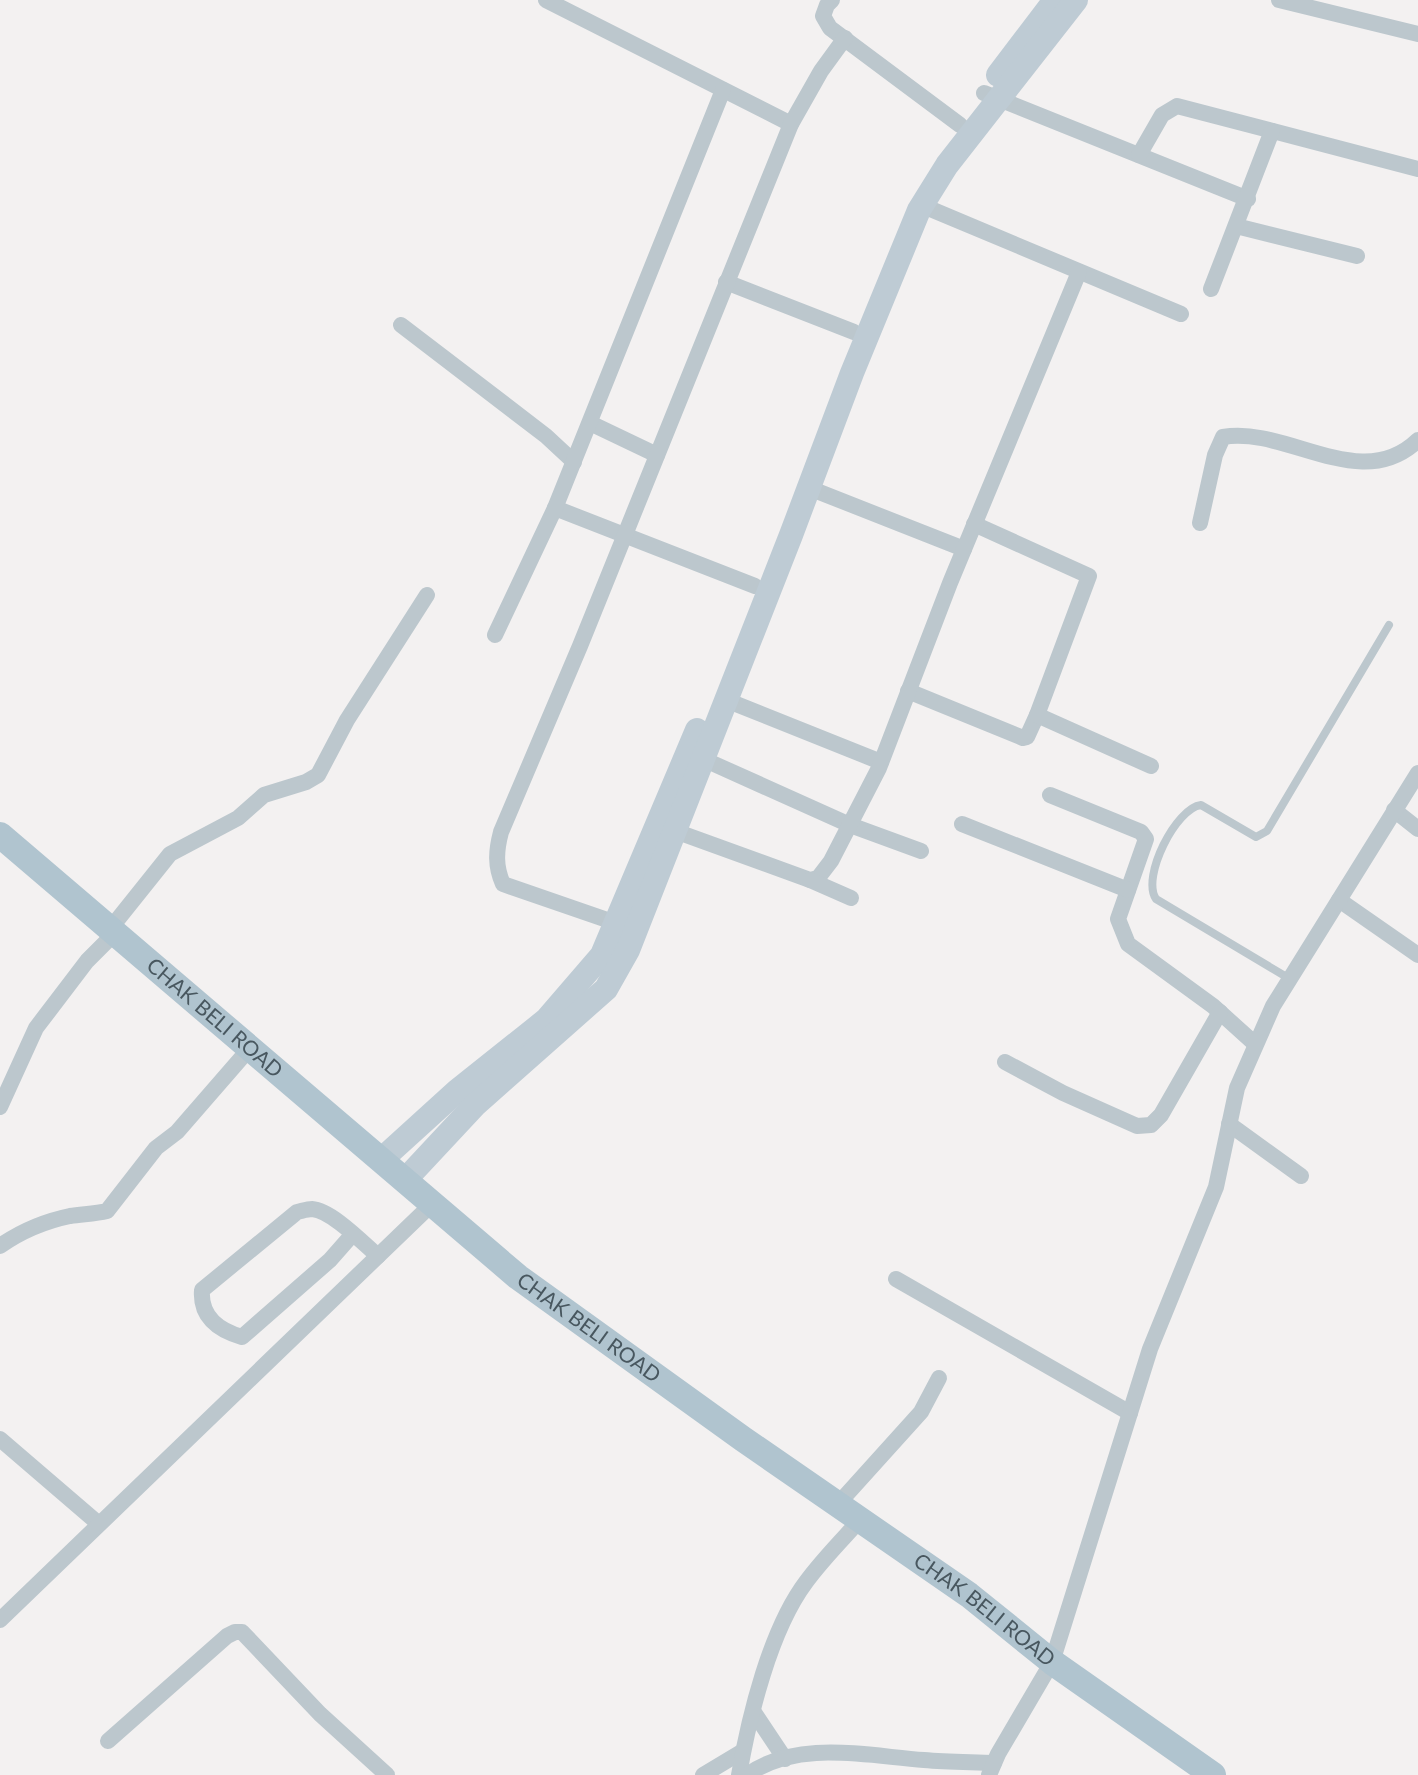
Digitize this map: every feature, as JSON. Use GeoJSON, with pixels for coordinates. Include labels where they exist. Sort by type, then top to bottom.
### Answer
{"type":"FeatureCollection","features":[{"type":"Feature","properties":{"kind":"main road","name":"CHAK BELI ROAD"},"geometry":{"type":"LineString","coordinates":[[0,835],[518,1277],[969,1595],[1052,1662],[1213,1775]]}},
{"type":"Feature","properties":{"kind":"street"},"geometry":{"type":"LineString","coordinates":[[546,0],[576,7],[723,90],[791,124]]}},
{"type":"Feature","properties":{"kind":"street"},"geometry":{"type":"LineString","coordinates":[[832,0],[825,10],[824,22],[960,124]]}},
{"type":"Feature","properties":{"kind":"street"},"geometry":{"type":"LineString","coordinates":[[381,1160],[457,1091],[546,1020],[602,955],[755,586],[809,488],[852,373],[921,205],[1055,0]]}},
{"type":"Feature","properties":{"kind":"street"},"geometry":{"type":"LineString","coordinates":[[405,1180],[475,1105],[606,989],[628,950],[726,700],[854,332],[908,200],[960,124],[992,96],[1077,0]]}},
{"type":"Feature","properties":{"kind":"street"},"geometry":{"type":"LineString","coordinates":[[1279,0],[1418,34]]}},
{"type":"Feature","properties":{"kind":"street"},"geometry":{"type":"LineString","coordinates":[[616,923],[503,884],[498,872],[496,851],[501,832],[625,536],[791,124],[821,71],[845,38]]}},
{"type":"Feature","properties":{"kind":"street"},"geometry":{"type":"LineString","coordinates":[[495,635],[555,508],[723,90]]}},
{"type":"Feature","properties":{"kind":"street"},"geometry":{"type":"LineString","coordinates":[[992,96],[1248,199]]}},
{"type":"Feature","properties":{"kind":"street"},"geometry":{"type":"LineString","coordinates":[[1139,155],[1162,115],[1174,106],[1418,169]]}},
{"type":"Feature","properties":{"kind":"street"},"geometry":{"type":"LineString","coordinates":[[1211,288],[1248,199],[1272,131]]}},
{"type":"Feature","properties":{"kind":"street"},"geometry":{"type":"LineString","coordinates":[[921,205],[1181,314]]}},
{"type":"Feature","properties":{"kind":"street"},"geometry":{"type":"LineString","coordinates":[[1236,226],[1357,256]]}},
{"type":"Feature","properties":{"kind":"street"},"geometry":{"type":"LineString","coordinates":[[810,880],[818,878],[831,861],[881,762],[974,524],[1079,272]]}},
{"type":"Feature","properties":{"kind":"street"},"geometry":{"type":"LineString","coordinates":[[726,282],[854,332]]}},
{"type":"Feature","properties":{"kind":"street"},"geometry":{"type":"LineString","coordinates":[[400,325],[546,436],[574,462]]}},
{"type":"Feature","properties":{"kind":"street"},"geometry":{"type":"LineString","coordinates":[[590,423],[657,455]]}},
{"type":"Feature","properties":{"kind":"street"},"geometry":{"type":"LineString","coordinates":[[1200,523],[1215,455],[1223,437],[1255,436],[1359,462],[1386,460],[1418,440]]}},
{"type":"Feature","properties":{"kind":"street"},"geometry":{"type":"LineString","coordinates":[[809,488],[964,549]]}},
{"type":"Feature","properties":{"kind":"street"},"geometry":{"type":"LineString","coordinates":[[555,508],[755,586]]}},
{"type":"Feature","properties":{"kind":"street"},"geometry":{"type":"LineString","coordinates":[[908,691],[1023,738],[1027,737],[1037,715],[1089,576],[974,524]]}},
{"type":"Feature","properties":{"kind":"street"},"geometry":{"type":"LineString","coordinates":[[0,1107],[36,1028],[170,854],[238,818],[264,795],[306,782],[318,775],[348,720],[427,596]]}},
{"type":"Feature","properties":{"kind":"street"},"geometry":{"type":"LineString","coordinates":[[726,700],[881,762]]}},
{"type":"Feature","properties":{"kind":"street"},"geometry":{"type":"LineString","coordinates":[[1037,715],[1151,766]]}},
{"type":"Feature","properties":{"kind":"street"},"geometry":{"type":"LineString","coordinates":[[703,759],[850,825],[921,851]]}},
{"type":"Feature","properties":{"kind":"street"},"geometry":{"type":"LineString","coordinates":[[747,1775],[785,1759],[807,1753],[831,1752],[992,1769],[1052,1662],[1150,1349],[1216,1188],[1237,1088],[1254,1043],[1290,979],[1418,773]]}},
{"type":"Feature","properties":{"kind":"street"},"geometry":{"type":"LineString","coordinates":[[1050,795],[1141,832],[1146,839],[1118,919],[1128,944],[1220,1012],[1254,1043]]}},
{"type":"Feature","properties":{"kind":"street"},"geometry":{"type":"LineString","coordinates":[[1394,810],[1418,829]]}},
{"type":"Feature","properties":{"kind":"street"},"geometry":{"type":"LineString","coordinates":[[962,824],[1128,890]]}},
{"type":"Feature","properties":{"kind":"street"},"geometry":{"type":"LineString","coordinates":[[675,831],[810,880],[851,898]]}},
{"type":"Feature","properties":{"kind":"street"},"geometry":{"type":"LineString","coordinates":[[1339,900],[1418,955]]}},
{"type":"Feature","properties":{"kind":"street"},"geometry":{"type":"LineString","coordinates":[[1005,1062],[1063,1093],[1137,1126],[1151,1125],[1161,1116],[1220,1012]]}},
{"type":"Feature","properties":{"kind":"street"},"geometry":{"type":"LineString","coordinates":[[0,1246],[28,1230],[48,1223],[70,1216],[107,1211],[156,1148],[177,1132],[250,1048]]}},
{"type":"Feature","properties":{"kind":"street"},"geometry":{"type":"LineString","coordinates":[[1229,1125],[1300,1176]]}},
{"type":"Feature","properties":{"kind":"street"},"geometry":{"type":"LineString","coordinates":[[0,1620],[432,1204]]}},
{"type":"Feature","properties":{"kind":"street"},"geometry":{"type":"LineString","coordinates":[[352,1235],[330,1260],[242,1337],[230,1334],[204,1312],[201,1305],[202,1290],[297,1212],[312,1209],[323,1212],[352,1235],[378,1256]]}},
{"type":"Feature","properties":{"kind":"street"},"geometry":{"type":"LineString","coordinates":[[896,1280],[1130,1413]]}},
{"type":"Feature","properties":{"kind":"street"},"geometry":{"type":"LineString","coordinates":[[837,1504],[921,1412],[939,1378]]}},
{"type":"Feature","properties":{"kind":"street"},"geometry":{"type":"LineString","coordinates":[[0,1439],[99,1524]]}},
{"type":"Feature","properties":{"kind":"street"},"geometry":{"type":"LineString","coordinates":[[739,1775],[753,1711],[779,1633],[793,1603],[805,1583],[860,1520]]}},
{"type":"Feature","properties":{"kind":"street"},"geometry":{"type":"LineString","coordinates":[[108,1741],[227,1636],[242,1632],[320,1714],[387,1775]]}},
{"type":"Feature","properties":{"kind":"street"},"geometry":{"type":"LineString","coordinates":[[753,1711],[785,1759]]}},
{"type":"Feature","properties":{"kind":"street"},"geometry":{"type":"LineString","coordinates":[[703,1775],[743,1751]]}},
{"type":"Feature","properties":{"kind":"lane"},"geometry":{"type":"LineString","coordinates":[[1290,979],[1156,899],[1152,890],[1157,857],[1182,815],[1192,806],[1201,805],[1256,837],[1267,831],[1389,625]]}}]}
